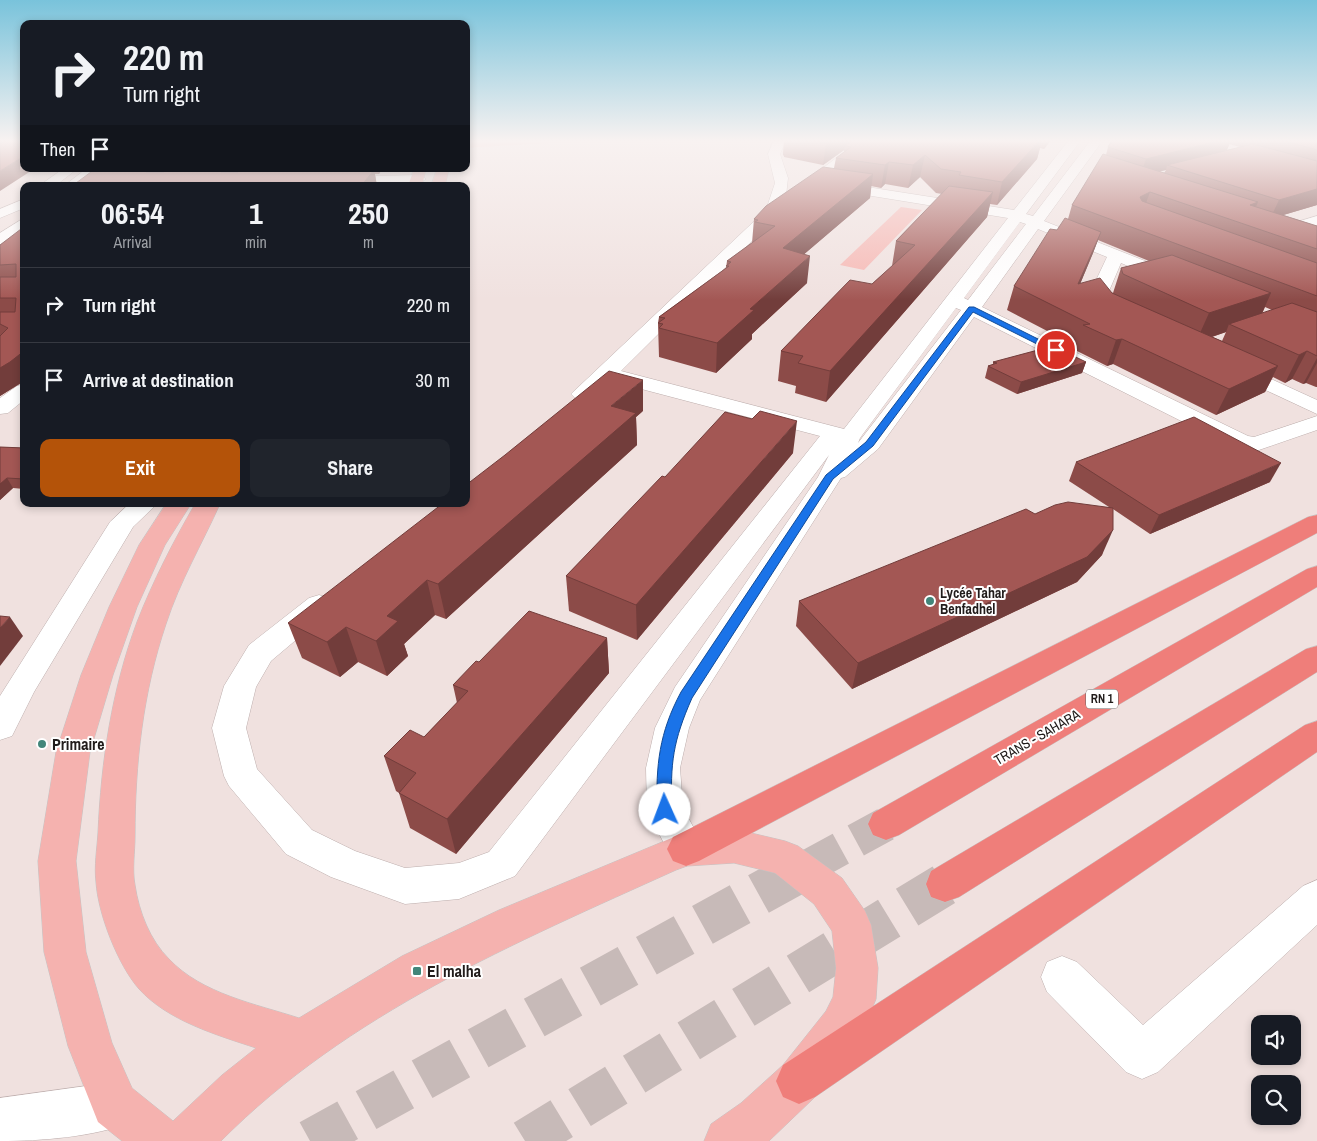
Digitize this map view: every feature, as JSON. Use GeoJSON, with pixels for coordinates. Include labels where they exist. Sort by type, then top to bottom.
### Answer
{"type":"FeatureCollection","features":[{"type":"Feature","properties":{"kind":"highway"},"geometry":{"type":"LineString","coordinates":[[686,849],[1317,523]]}},
{"type":"Feature","properties":{"kind":"highway","name":"TRANS - SAHARA"},"geometry":{"type":"LineString","coordinates":[[886,824],[1317,575]]}},
{"type":"Feature","properties":{"kind":"highway"},"geometry":{"type":"LineString","coordinates":[[945,884],[1317,657]]}},
{"type":"Feature","properties":{"kind":"highway"},"geometry":{"type":"LineString","coordinates":[[799,1081],[1317,734]]}},
{"type":"Feature","properties":{"kind":"main road"},"geometry":{"type":"LineString","coordinates":[[160,1141],[115,1105],[90,1046],[65,952],[57,861],[73,752],[97,675],[123,607],[152,545],[176,507]]}},
{"type":"Feature","properties":{"kind":"main road"},"geometry":{"type":"LineString","coordinates":[[206,507],[162,596],[136,682],[122,747],[116,806],[115,883],[133,945],[155,976],[186,998],[243,1021],[302,1041]]}},
{"type":"Feature","properties":{"kind":"main road"},"geometry":{"type":"LineString","coordinates":[[187,1141],[238,1091],[302,1041],[418,971],[513,924],[686,849],[734,846],[785,858],[828,891],[851,925],[857,968],[854,999],[842,1027],[799,1081],[758,1120],[728,1141]]}},
{"type":"Feature","properties":{"kind":"street"},"geometry":{"type":"LineString","coordinates":[[773,212],[780,193]]}},
{"type":"Feature","properties":{"kind":"street"},"geometry":{"type":"LineString","coordinates":[[563,410],[607,374],[773,212],[798,193]]}},
{"type":"Feature","properties":{"kind":"street"},"geometry":{"type":"LineString","coordinates":[[877,193],[1017,215],[1114,248],[1189,285]]}},
{"type":"Feature","properties":{"kind":"street"},"geometry":{"type":"LineString","coordinates":[[338,590],[260,653],[240,686],[229,728],[241,776],[299,842],[345,865],[405,886],[459,881],[502,864],[1017,215],[1043,193]]}},
{"type":"Feature","properties":{"kind":"street"},"geometry":{"type":"LineString","coordinates":[[686,849],[665,810],[663,768],[672,728],[686,696],[830,477],[870,444],[1058,193]]}},
{"type":"Feature","properties":{"kind":"street"},"geometry":{"type":"LineString","coordinates":[[0,214],[20,204]]}},
{"type":"Feature","properties":{"kind":"street"},"geometry":{"type":"LineString","coordinates":[[1286,230],[1317,220]]}},
{"type":"Feature","properties":{"kind":"street"},"geometry":{"type":"LineString","coordinates":[[1267,224],[1309,238]]}},
{"type":"Feature","properties":{"kind":"street"},"geometry":{"type":"LineString","coordinates":[[0,240],[20,225]]}},
{"type":"Feature","properties":{"kind":"street"},"geometry":{"type":"LineString","coordinates":[[1114,248],[1100,291],[1102,305],[1110,312],[1136,323]]}},
{"type":"Feature","properties":{"kind":"street"},"geometry":{"type":"LineString","coordinates":[[952,299],[1243,443],[1256,444],[1317,424]]}},
{"type":"Feature","properties":{"kind":"street"},"geometry":{"type":"LineString","coordinates":[[1222,362],[1317,408]]}},
{"type":"Feature","properties":{"kind":"street"},"geometry":{"type":"LineString","coordinates":[[607,374],[841,435]]}},
{"type":"Feature","properties":{"kind":"street"},"geometry":{"type":"LineString","coordinates":[[0,408],[20,393]]}},
{"type":"Feature","properties":{"kind":"street"},"geometry":{"type":"LineString","coordinates":[[830,477],[841,435]]}},
{"type":"Feature","properties":{"kind":"street"},"geometry":{"type":"LineString","coordinates":[[0,727],[22,687],[123,522],[140,507]]}},
{"type":"Feature","properties":{"kind":"street"},"geometry":{"type":"LineString","coordinates":[[1062,977],[1142,1056],[1317,898]]}},
{"type":"Feature","properties":{"kind":"street"},"geometry":{"type":"LineString","coordinates":[[0,1122],[115,1105]]}},
{"type":"Feature","properties":{"kind":"shaded area"},"geometry":{"type":"Polygon","coordinates":[[[901,207],[922,210],[864,270],[840,265],[901,207]]]}},
{"type":"Feature","properties":{"kind":"building"},"geometry":{"type":"Polygon","coordinates":[[[785,193],[850,193],[783,248],[810,256],[750,309],[754,310],[717,343],[659,328],[663,324],[658,323],[665,318],[659,317],[729,266],[726,266],[731,262],[727,261],[775,226],[755,222],[758,220],[754,219],[766,206],[785,193]]]}},
{"type":"Feature","properties":{"kind":"building"},"geometry":{"type":"Polygon","coordinates":[[[942,193],[992,193],[830,371],[798,363],[803,356],[781,351],[850,280],[872,284],[915,245],[896,241],[942,193]]]}},
{"type":"Feature","properties":{"kind":"building"},"geometry":{"type":"Polygon","coordinates":[[[1079,193],[1148,193],[1140,197],[1142,201],[1317,263],[1317,296],[1072,205],[1079,193]]]}},
{"type":"Feature","properties":{"kind":"building"},"geometry":{"type":"Polygon","coordinates":[[[1154,193],[1230,193],[1258,202],[1250,205],[1317,226],[1317,249],[1154,193]]]}},
{"type":"Feature","properties":{"kind":"building"},"geometry":{"type":"Polygon","coordinates":[[[1257,193],[1302,193],[1279,200],[1257,193]]]}},
{"type":"Feature","properties":{"kind":"building"},"geometry":{"type":"Polygon","coordinates":[[[1065,218],[1101,232],[1078,284],[1100,278],[1112,293],[1278,366],[1229,389],[1122,339],[1116,340],[1083,325],[1090,324],[1014,286],[1050,229],[1057,230],[1065,218]]]}},
{"type":"Feature","properties":{"kind":"building"},"geometry":{"type":"Polygon","coordinates":[[[20,230],[20,354],[0,368],[0,336],[8,328],[0,324],[0,312],[15,312],[16,298],[0,298],[0,277],[16,277],[16,264],[0,265],[0,245],[20,230]]]}},
{"type":"Feature","properties":{"kind":"building"},"geometry":{"type":"Polygon","coordinates":[[[1172,255],[1271,293],[1209,313],[1123,274],[1121,268],[1172,255]]]}},
{"type":"Feature","properties":{"kind":"building"},"geometry":{"type":"Polygon","coordinates":[[[1292,303],[1317,312],[1317,356],[1307,351],[1299,355],[1229,324],[1292,303]]]}},
{"type":"Feature","properties":{"kind":"building"},"geometry":{"type":"Polygon","coordinates":[[[1053,346],[1086,362],[1021,382],[988,366],[997,363],[993,362],[1053,346]]]}},
{"type":"Feature","properties":{"kind":"building"},"geometry":{"type":"Polygon","coordinates":[[[609,371],[643,380],[611,406],[636,413],[438,584],[427,580],[387,616],[398,621],[376,641],[346,627],[327,642],[288,623],[438,507],[470,507],[470,482],[609,371]]]}},
{"type":"Feature","properties":{"kind":"building"},"geometry":{"type":"Polygon","coordinates":[[[760,411],[797,421],[636,605],[566,576],[662,476],[665,477],[725,412],[752,419],[760,411]]]}},
{"type":"Feature","properties":{"kind":"building"},"geometry":{"type":"Polygon","coordinates":[[[1194,417],[1281,463],[1159,515],[1076,462],[1194,417]]]}},
{"type":"Feature","properties":{"kind":"building"},"geometry":{"type":"Polygon","coordinates":[[[0,447],[20,448],[20,479],[7,478],[0,484],[0,447]]]}},
{"type":"Feature","properties":{"kind":"building"},"geometry":{"type":"Polygon","coordinates":[[[1068,502],[1113,508],[1113,530],[1087,557],[858,663],[799,601],[1026,509],[1035,514],[1055,505],[1068,502]]]}},
{"type":"Feature","properties":{"kind":"building"},"geometry":{"type":"Polygon","coordinates":[[[529,611],[607,638],[447,819],[399,793],[416,773],[384,756],[410,730],[424,737],[468,691],[453,685],[476,661],[479,662],[529,611]]]}},
{"type":"Feature","properties":{"kind":"building"},"geometry":{"type":"Polygon","coordinates":[[[0,616],[10,617],[0,628],[0,616]]]}},
{"type":"Feature","properties":{"kind":"tunnel"},"geometry":{"type":"LineString","coordinates":[[811,865],[886,824]]}},
{"type":"Feature","properties":{"kind":"tunnel"},"geometry":{"type":"LineString","coordinates":[[310,1141],[813,864]]}},
{"type":"Feature","properties":{"kind":"tunnel"},"geometry":{"type":"LineString","coordinates":[[525,1141],[945,884]]}},
{"type":"Feature","properties":{"kind":"place","name":"Lycée Tahar Benfadhel"},"geometry":{"type":"Point","coordinates":[930,601]}},
{"type":"Feature","properties":{"kind":"place","name":"Primaire"},"geometry":{"type":"Point","coordinates":[42,744]}},
{"type":"Feature","properties":{"kind":"place","name":"El malha"},"geometry":{"type":"Point","coordinates":[417,971]}},
{"type":"Feature","properties":{"kind":"route"},"geometry":{"type":"LineString","coordinates":[[665,810],[663,768],[672,728],[686,696],[830,477],[870,444],[971,309],[1056,350]]}}]}
